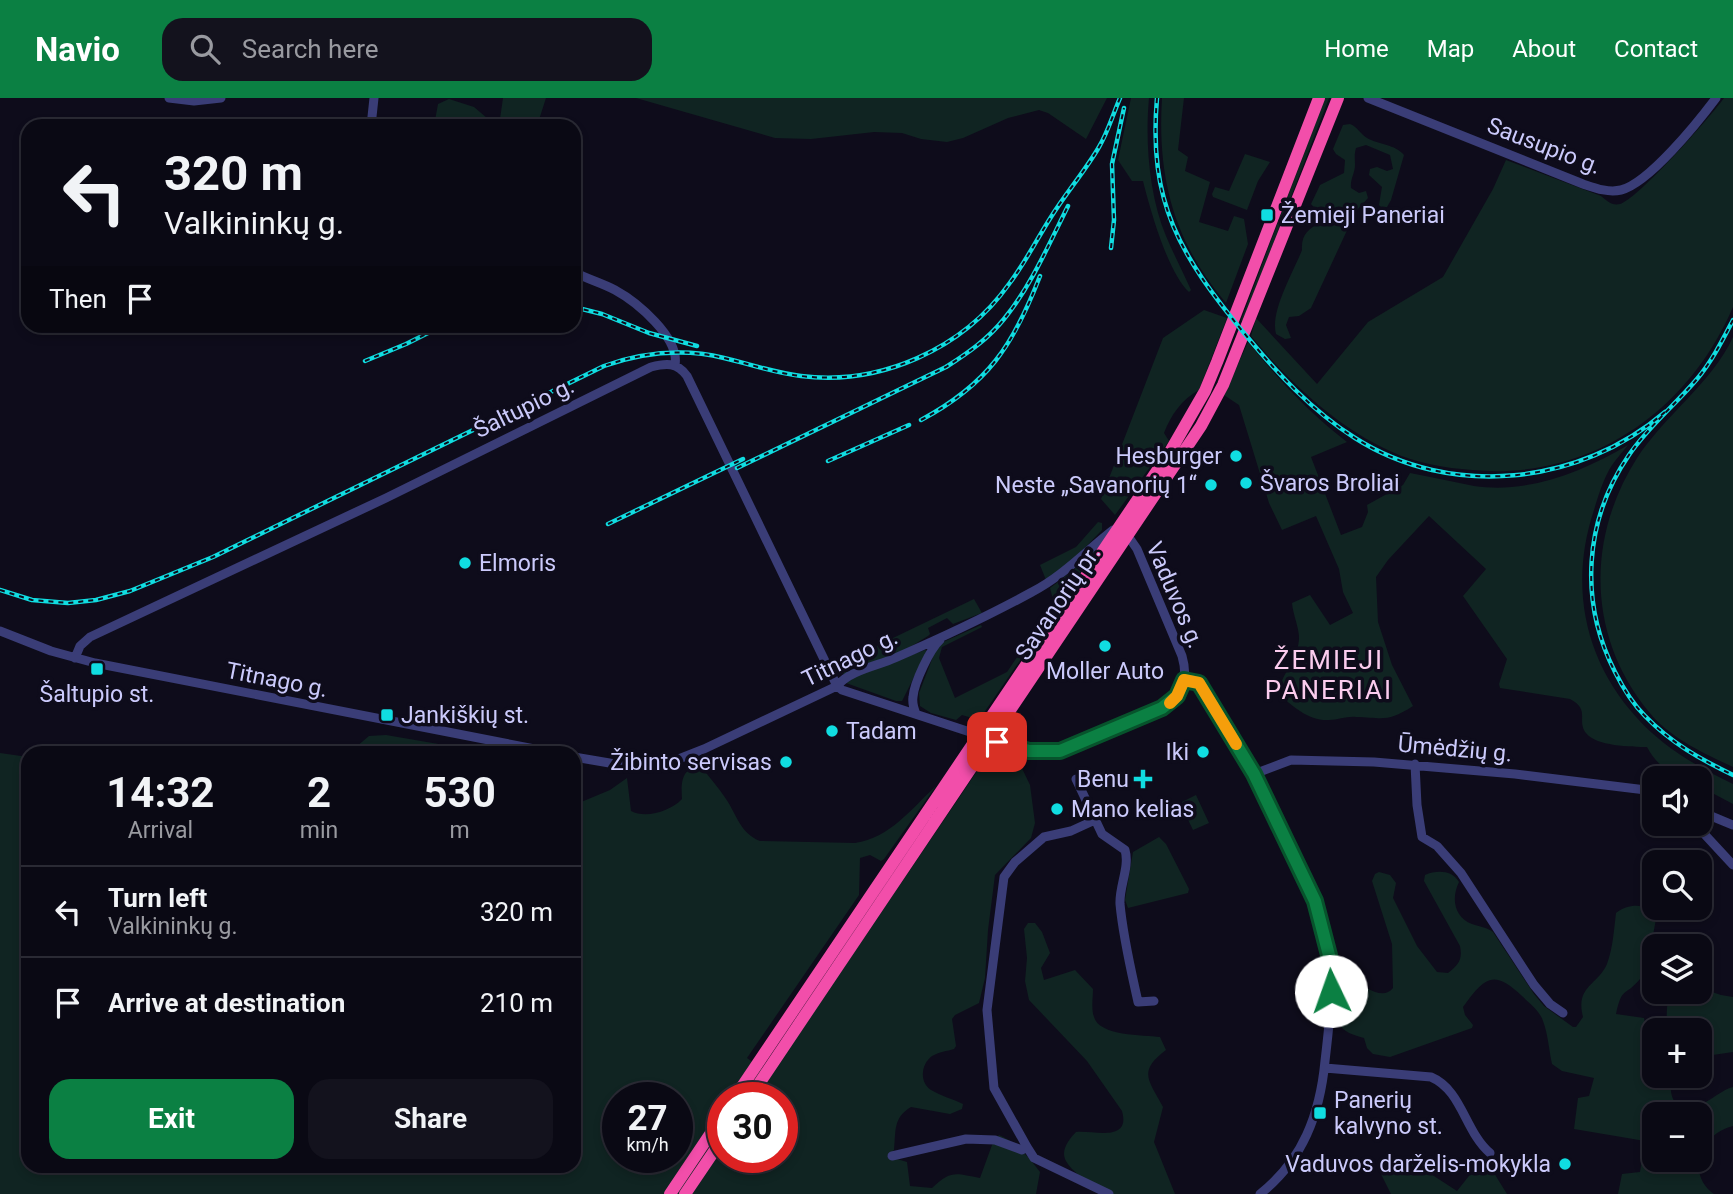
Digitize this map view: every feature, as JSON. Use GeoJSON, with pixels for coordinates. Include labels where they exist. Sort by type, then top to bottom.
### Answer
{"type":"FeatureCollection","features":[{"type":"Feature","properties":{"kind":"highway","name":"Savanorių pr."},"geometry":{"type":"LineString","coordinates":[[745,1082],[1171,450],[1205,391],[1319,98]]}},
{"type":"Feature","properties":{"kind":"highway","name":"Savanorių pr."},"geometry":{"type":"LineString","coordinates":[[760,1082],[1190,444],[1223,385],[1338,98]]}},
{"type":"Feature","properties":{"kind":"highway"},"geometry":{"type":"LineString","coordinates":[[670,1194],[707,1139]]}},
{"type":"Feature","properties":{"kind":"highway"},"geometry":{"type":"LineString","coordinates":[[685,1194],[707,1162]]}},
{"type":"Feature","properties":{"kind":"street"},"geometry":{"type":"LineString","coordinates":[[169,98],[194,101],[221,98]]}},
{"type":"Feature","properties":{"kind":"street"},"geometry":{"type":"LineString","coordinates":[[372,119],[374,98]]}},
{"type":"Feature","properties":{"kind":"street","name":"Sausupio g."},"geometry":{"type":"LineString","coordinates":[[1368,98],[1583,184],[1610,191],[1629,187],[1650,173],[1716,98]]}},
{"type":"Feature","properties":{"kind":"street"},"geometry":{"type":"LineString","coordinates":[[581,275],[618,291],[658,326],[676,352],[675,365],[687,376],[837,686],[842,690],[973,733]]}},
{"type":"Feature","properties":{"kind":"street","name":"Šaltupio g."},"geometry":{"type":"LineString","coordinates":[[75,658],[80,646],[90,638],[386,498],[651,368],[662,364],[675,365]]}},
{"type":"Feature","properties":{"kind":"street","name":"Titnago g."},"geometry":{"type":"LineString","coordinates":[[581,758],[633,767],[666,764],[704,749],[837,686],[843,680],[1034,592],[1054,580],[1121,524]]}},
{"type":"Feature","properties":{"kind":"street","name":"Vaduvos g."},"geometry":{"type":"LineString","coordinates":[[1128,536],[1137,550],[1182,656],[1184,680],[1199,683],[1254,774],[1315,901],[1323,924],[1330,959],[1331,991],[1325,1069],[1319,1103],[1305,1142],[1280,1176],[1260,1194]]}},
{"type":"Feature","properties":{"kind":"street","name":"Titnago g."},"geometry":{"type":"LineString","coordinates":[[0,631],[75,658],[340,713],[518,746]]}},
{"type":"Feature","properties":{"kind":"street"},"geometry":{"type":"LineString","coordinates":[[916,714],[913,698],[915,688],[934,645],[948,632]]}},
{"type":"Feature","properties":{"kind":"street"},"geometry":{"type":"LineString","coordinates":[[997,742],[1029,751],[1060,751],[1162,708],[1177,696],[1184,680]]}},
{"type":"Feature","properties":{"kind":"street","name":"Ūmėdžių g."},"geometry":{"type":"LineString","coordinates":[[1254,774],[1291,760],[1415,764],[1642,790]]}},
{"type":"Feature","properties":{"kind":"street"},"geometry":{"type":"LineString","coordinates":[[1415,764],[1422,837],[1437,846],[1461,873],[1502,932],[1511,952],[1534,985],[1550,1004],[1563,1013]]}},
{"type":"Feature","properties":{"kind":"street"},"geometry":{"type":"LineString","coordinates":[[1076,779],[1106,838],[1125,850],[1126,865],[1120,902],[1130,962],[1138,1002],[1154,1001]]}},
{"type":"Feature","properties":{"kind":"street"},"geometry":{"type":"LineString","coordinates":[[1712,816],[1733,825]]}},
{"type":"Feature","properties":{"kind":"street"},"geometry":{"type":"LineString","coordinates":[[1095,820],[1071,831],[1044,837],[1015,862],[1002,884],[987,1023],[994,1088],[1034,1157],[1109,1194]]}},
{"type":"Feature","properties":{"kind":"street"},"geometry":{"type":"LineString","coordinates":[[1706,836],[1733,865]]}},
{"type":"Feature","properties":{"kind":"street"},"geometry":{"type":"LineString","coordinates":[[1325,1069],[1431,1077],[1444,1082],[1476,1137],[1490,1153]]}},
{"type":"Feature","properties":{"kind":"street"},"geometry":{"type":"LineString","coordinates":[[892,1156],[967,1139],[995,1140],[1022,1150],[1027,1147]]}},
{"type":"Feature","properties":{"kind":"green space"},"geometry":{"type":"Polygon","coordinates":[[[503,98],[546,98],[539,119],[500,119],[503,98]]]}},
{"type":"Feature","properties":{"kind":"green space"},"geometry":{"type":"Polygon","coordinates":[[[636,98],[1107,98],[1086,139],[1048,113],[1039,110],[1008,118],[963,138],[947,142],[921,139],[902,133],[874,132],[811,139],[775,138],[636,98]]]}},
{"type":"Feature","properties":{"kind":"green space"},"geometry":{"type":"Polygon","coordinates":[[[1131,98],[1149,98],[1148,150],[1152,186],[1160,220],[1191,290],[1189,292],[1181,283],[1167,256],[1143,181],[1132,181],[1118,160],[1131,98]]]}},
{"type":"Feature","properties":{"kind":"green space"},"geometry":{"type":"Polygon","coordinates":[[[1162,98],[1184,98],[1178,150],[1188,157],[1185,171],[1210,182],[1199,222],[1228,231],[1234,216],[1244,219],[1248,244],[1226,303],[1193,256],[1173,208],[1163,155],[1162,98]]]}},
{"type":"Feature","properties":{"kind":"green space"},"geometry":{"type":"Polygon","coordinates":[[[1325,98],[1329,98],[1243,322],[1241,320],[1325,98]]]}},
{"type":"Feature","properties":{"kind":"green space"},"geometry":{"type":"Polygon","coordinates":[[[1724,98],[1733,98],[1733,307],[1714,345],[1690,378],[1661,408],[1630,432],[1594,451],[1556,464],[1515,470],[1462,469],[1410,459],[1370,441],[1332,416],[1297,386],[1251,336],[1256,318],[1317,384],[1368,322],[1443,277],[1493,189],[1506,160],[1601,196],[1612,204],[1620,204],[1657,173],[1724,98]]]}},
{"type":"Feature","properties":{"kind":"green space"},"geometry":{"type":"Polygon","coordinates":[[[449,99],[474,107],[488,119],[435,119],[438,104],[449,99]]]}},
{"type":"Feature","properties":{"kind":"green space"},"geometry":{"type":"Polygon","coordinates":[[[1350,124],[1367,138],[1396,149],[1404,155],[1391,200],[1387,207],[1382,208],[1379,205],[1382,187],[1369,175],[1370,169],[1377,167],[1387,171],[1393,169],[1390,155],[1366,145],[1356,148],[1351,188],[1359,193],[1366,191],[1368,198],[1356,211],[1311,308],[1299,316],[1289,317],[1286,325],[1291,338],[1285,339],[1276,334],[1279,303],[1302,250],[1304,236],[1321,222],[1318,212],[1311,204],[1320,185],[1344,173],[1345,160],[1333,149],[1343,125],[1350,124]]]}},
{"type":"Feature","properties":{"kind":"green space"},"geometry":{"type":"Polygon","coordinates":[[[1245,154],[1270,162],[1258,181],[1247,210],[1213,197],[1212,194],[1215,187],[1229,191],[1245,154]]]}},
{"type":"Feature","properties":{"kind":"green space"},"geometry":{"type":"Polygon","coordinates":[[[1204,310],[1227,318],[1199,390],[1187,398],[1174,414],[1164,433],[1169,441],[1115,515],[1101,499],[1163,338],[1204,310]]]}},
{"type":"Feature","properties":{"kind":"green space"},"geometry":{"type":"Polygon","coordinates":[[[1733,337],[1733,767],[1677,737],[1649,712],[1629,683],[1614,652],[1605,620],[1601,587],[1602,554],[1620,489],[1648,442],[1713,370],[1733,337]]]}},
{"type":"Feature","properties":{"kind":"green space"},"geometry":{"type":"Polygon","coordinates":[[[1248,342],[1294,395],[1347,442],[1311,457],[1341,535],[1362,527],[1368,512],[1367,505],[1403,485],[1410,473],[1474,486],[1515,487],[1574,472],[1628,445],[1604,480],[1586,538],[1583,593],[1586,620],[1604,672],[1619,695],[1658,739],[1699,766],[1662,766],[1647,747],[1597,741],[1586,733],[1582,724],[1582,711],[1570,699],[1500,688],[1507,659],[1463,596],[1486,569],[1429,516],[1376,577],[1378,622],[1392,665],[1413,706],[1398,715],[1386,718],[1322,720],[1289,703],[1278,693],[1299,643],[1292,603],[1310,595],[1330,625],[1353,613],[1343,592],[1339,569],[1316,516],[1282,530],[1269,503],[1239,405],[1224,395],[1248,342]]]}},
{"type":"Feature","properties":{"kind":"green space"},"geometry":{"type":"Polygon","coordinates":[[[1098,522],[1102,523],[1102,530],[1076,557],[1046,580],[1040,565],[1076,547],[1098,522]]]}},
{"type":"Feature","properties":{"kind":"green space"},"geometry":{"type":"Polygon","coordinates":[[[1100,544],[979,720],[962,715],[956,720],[931,713],[920,706],[919,693],[936,649],[941,643],[981,625],[982,627],[942,647],[939,658],[955,698],[1007,672],[1054,603],[1050,588],[1100,544]]]}},
{"type":"Feature","properties":{"kind":"green space"},"geometry":{"type":"Polygon","coordinates":[[[974,599],[982,613],[953,624],[947,618],[928,628],[928,636],[907,649],[846,675],[835,671],[839,664],[974,599]]]}},
{"type":"Feature","properties":{"kind":"green space"},"geometry":{"type":"Polygon","coordinates":[[[927,651],[902,701],[846,683],[862,673],[927,651]]]}},
{"type":"Feature","properties":{"kind":"green space"},"geometry":{"type":"Polygon","coordinates":[[[386,735],[450,746],[357,746],[369,736],[386,735]]]}},
{"type":"Feature","properties":{"kind":"green space"},"geometry":{"type":"Polygon","coordinates":[[[990,752],[1018,760],[1030,785],[1035,823],[1031,838],[995,875],[985,978],[979,1003],[955,1015],[952,1019],[956,1046],[928,1059],[923,1073],[927,1087],[963,1104],[962,1109],[950,1114],[911,1107],[898,1120],[894,1150],[887,1156],[907,1162],[910,1186],[932,1188],[954,1174],[980,1178],[992,1145],[999,1135],[1022,1150],[1040,1172],[1036,1194],[0,1194],[0,753],[21,756],[21,1173],[581,1173],[581,802],[610,790],[627,778],[631,811],[651,814],[672,807],[682,799],[682,782],[686,773],[702,768],[723,795],[743,828],[760,841],[855,843],[868,840],[889,829],[936,786],[884,859],[881,861],[870,855],[860,858],[859,895],[747,1058],[771,1075],[990,752]]]}},
{"type":"Feature","properties":{"kind":"green space"},"geometry":{"type":"Polygon","coordinates":[[[1712,774],[1733,784],[1733,804],[1712,793],[1712,774]]]}},
{"type":"Feature","properties":{"kind":"green space"},"geometry":{"type":"Polygon","coordinates":[[[1196,795],[1209,823],[1193,830],[1180,803],[1196,795]]]}},
{"type":"Feature","properties":{"kind":"green space"},"geometry":{"type":"Polygon","coordinates":[[[1159,837],[1166,844],[1189,889],[1188,893],[1128,908],[1125,900],[1133,852],[1159,837]]]}},
{"type":"Feature","properties":{"kind":"green space"},"geometry":{"type":"Polygon","coordinates":[[[1379,872],[1390,875],[1396,883],[1393,898],[1417,946],[1437,972],[1448,973],[1459,962],[1460,946],[1424,881],[1425,875],[1434,872],[1444,872],[1456,878],[1459,882],[1455,900],[1461,917],[1493,932],[1544,1006],[1573,1027],[1576,1027],[1583,1017],[1581,1007],[1585,992],[1607,964],[1616,913],[1626,907],[1642,906],[1642,920],[1656,920],[1653,934],[1642,934],[1642,976],[1622,995],[1616,1014],[1644,1018],[1642,1088],[1671,1088],[1676,1102],[1642,1102],[1642,1140],[1574,1129],[1578,1098],[1589,1096],[1594,1078],[1562,1071],[1552,1064],[1542,1017],[1512,987],[1496,980],[1483,983],[1463,1007],[1465,1015],[1473,1025],[1472,1028],[1390,1057],[1373,1054],[1367,1048],[1364,1038],[1341,1027],[1336,1008],[1337,989],[1345,982],[1355,980],[1379,993],[1389,992],[1393,988],[1392,944],[1372,881],[1379,872]]]}},
{"type":"Feature","properties":{"kind":"green space"},"geometry":{"type":"Polygon","coordinates":[[[1028,923],[1035,923],[1042,932],[1050,953],[1041,968],[1044,980],[1075,970],[1093,989],[1094,1017],[1104,1028],[1160,1037],[1166,1050],[1151,1064],[1148,1077],[1163,1107],[1154,1142],[1175,1194],[1108,1193],[1080,1176],[1066,1161],[1065,1149],[1076,1132],[1116,1131],[1121,1128],[1122,1111],[1087,1061],[1029,1000],[1025,981],[1027,958],[1024,929],[1028,923]]]}},
{"type":"Feature","properties":{"kind":"green space"},"geometry":{"type":"Polygon","coordinates":[[[1712,992],[1733,997],[1733,1052],[1712,1055],[1712,1018],[1667,1018],[1668,1004],[1712,1004],[1712,992]]]}},
{"type":"Feature","properties":{"kind":"green space"},"geometry":{"type":"Polygon","coordinates":[[[1733,1087],[1733,1126],[1712,1137],[1712,1102],[1707,1102],[1733,1087]]]}},
{"type":"Feature","properties":{"kind":"green space"},"geometry":{"type":"Polygon","coordinates":[[[1484,1157],[1507,1194],[1391,1194],[1381,1174],[1392,1160],[1417,1165],[1457,1191],[1484,1157]]]}},
{"type":"Feature","properties":{"kind":"green space"},"geometry":{"type":"Polygon","coordinates":[[[1642,1160],[1642,1172],[1700,1172],[1707,1188],[1714,1194],[1618,1194],[1622,1174],[1640,1172],[1642,1160]]]}},
{"type":"Feature","properties":{"kind":"railway"},"geometry":{"type":"LineString","coordinates":[[0,590],[32,600],[68,603],[96,600],[130,591],[213,557],[604,366],[634,357],[694,353],[791,375],[831,378],[860,375],[917,358],[968,327],[990,307],[1009,284],[1099,147],[1120,98]]}},
{"type":"Feature","properties":{"kind":"railway"},"geometry":{"type":"LineString","coordinates":[[1157,98],[1158,168],[1173,226],[1186,252],[1222,305],[1269,362],[1309,403],[1355,438],[1392,457],[1432,470],[1473,476],[1514,475],[1555,468],[1594,455],[1631,437],[1665,412]]}},
{"type":"Feature","properties":{"kind":"railway"},"geometry":{"type":"LineString","coordinates":[[1111,248],[1114,220],[1112,164],[1124,108]]}},
{"type":"Feature","properties":{"kind":"railway"},"geometry":{"type":"LineString","coordinates":[[737,468],[946,367],[977,345],[998,326],[1023,293],[1068,206]]}},
{"type":"Feature","properties":{"kind":"railway"},"geometry":{"type":"LineString","coordinates":[[921,420],[964,392],[996,361],[1019,323],[1040,276]]}},
{"type":"Feature","properties":{"kind":"railway"},"geometry":{"type":"LineString","coordinates":[[581,309],[602,314],[649,333],[697,346]]}},
{"type":"Feature","properties":{"kind":"railway"},"geometry":{"type":"LineString","coordinates":[[1733,320],[1702,372],[1636,445],[1614,480],[1595,534],[1592,562],[1592,590],[1603,645],[1628,696],[1665,734],[1733,775]]}},
{"type":"Feature","properties":{"kind":"railway"},"geometry":{"type":"LineString","coordinates":[[365,361],[428,333]]}},
{"type":"Feature","properties":{"kind":"railway"},"geometry":{"type":"LineString","coordinates":[[828,461],[909,425]]}},
{"type":"Feature","properties":{"kind":"railway"},"geometry":{"type":"LineString","coordinates":[[608,524],[743,459]]}},
{"type":"Feature","properties":{"kind":"slow traffic"},"geometry":{"type":"LineString","coordinates":[[1170,703],[1177,696],[1184,680],[1199,683],[1236,744]]}},
{"type":"Feature","properties":{"kind":"place","name":"Žemieji Paneriai"},"geometry":{"type":"Point","coordinates":[1267,215]}},
{"type":"Feature","properties":{"kind":"place","name":"Hesburger"},"geometry":{"type":"Point","coordinates":[1236,456]}},
{"type":"Feature","properties":{"kind":"place","name":"Švaros Broliai"},"geometry":{"type":"Point","coordinates":[1246,483]}},
{"type":"Feature","properties":{"kind":"place","name":"Neste „Savanorių 1“"},"geometry":{"type":"Point","coordinates":[1211,485]}},
{"type":"Feature","properties":{"kind":"place","name":"Elmoris"},"geometry":{"type":"Point","coordinates":[465,563]}},
{"type":"Feature","properties":{"kind":"place","name":"Moller Auto"},"geometry":{"type":"Point","coordinates":[1105,646]}},
{"type":"Feature","properties":{"kind":"place","name":"Šaltupio st."},"geometry":{"type":"Point","coordinates":[97,669]}},
{"type":"Feature","properties":{"kind":"place","name":"Jankiškių st."},"geometry":{"type":"Point","coordinates":[387,715]}},
{"type":"Feature","properties":{"kind":"place","name":"Tadam"},"geometry":{"type":"Point","coordinates":[832,731]}},
{"type":"Feature","properties":{"kind":"place","name":"Iki"},"geometry":{"type":"Point","coordinates":[1203,752]}},
{"type":"Feature","properties":{"kind":"place","name":"Žibinto servisas"},"geometry":{"type":"Point","coordinates":[786,762]}},
{"type":"Feature","properties":{"kind":"place","name":"Benu"},"geometry":{"type":"Point","coordinates":[1143,779]}},
{"type":"Feature","properties":{"kind":"place","name":"Mano kelias"},"geometry":{"type":"Point","coordinates":[1057,809]}},
{"type":"Feature","properties":{"kind":"place","name":"Panerių kalvyno st."},"geometry":{"type":"Point","coordinates":[1320,1113]}},
{"type":"Feature","properties":{"kind":"place","name":"Vaduvos darželis-mokykla"},"geometry":{"type":"Point","coordinates":[1565,1164]}},
{"type":"Feature","properties":{"kind":"district","name":"ŽEMIEJI PANERIAI"},"geometry":{"type":"Point","coordinates":[1329,675]}},
{"type":"Feature","properties":{"kind":"route"},"geometry":{"type":"LineString","coordinates":[[997,742],[1041,753],[1060,751],[1162,708],[1177,696],[1184,680],[1199,683],[1254,774],[1315,901],[1330,959],[1331,991]]}}]}
